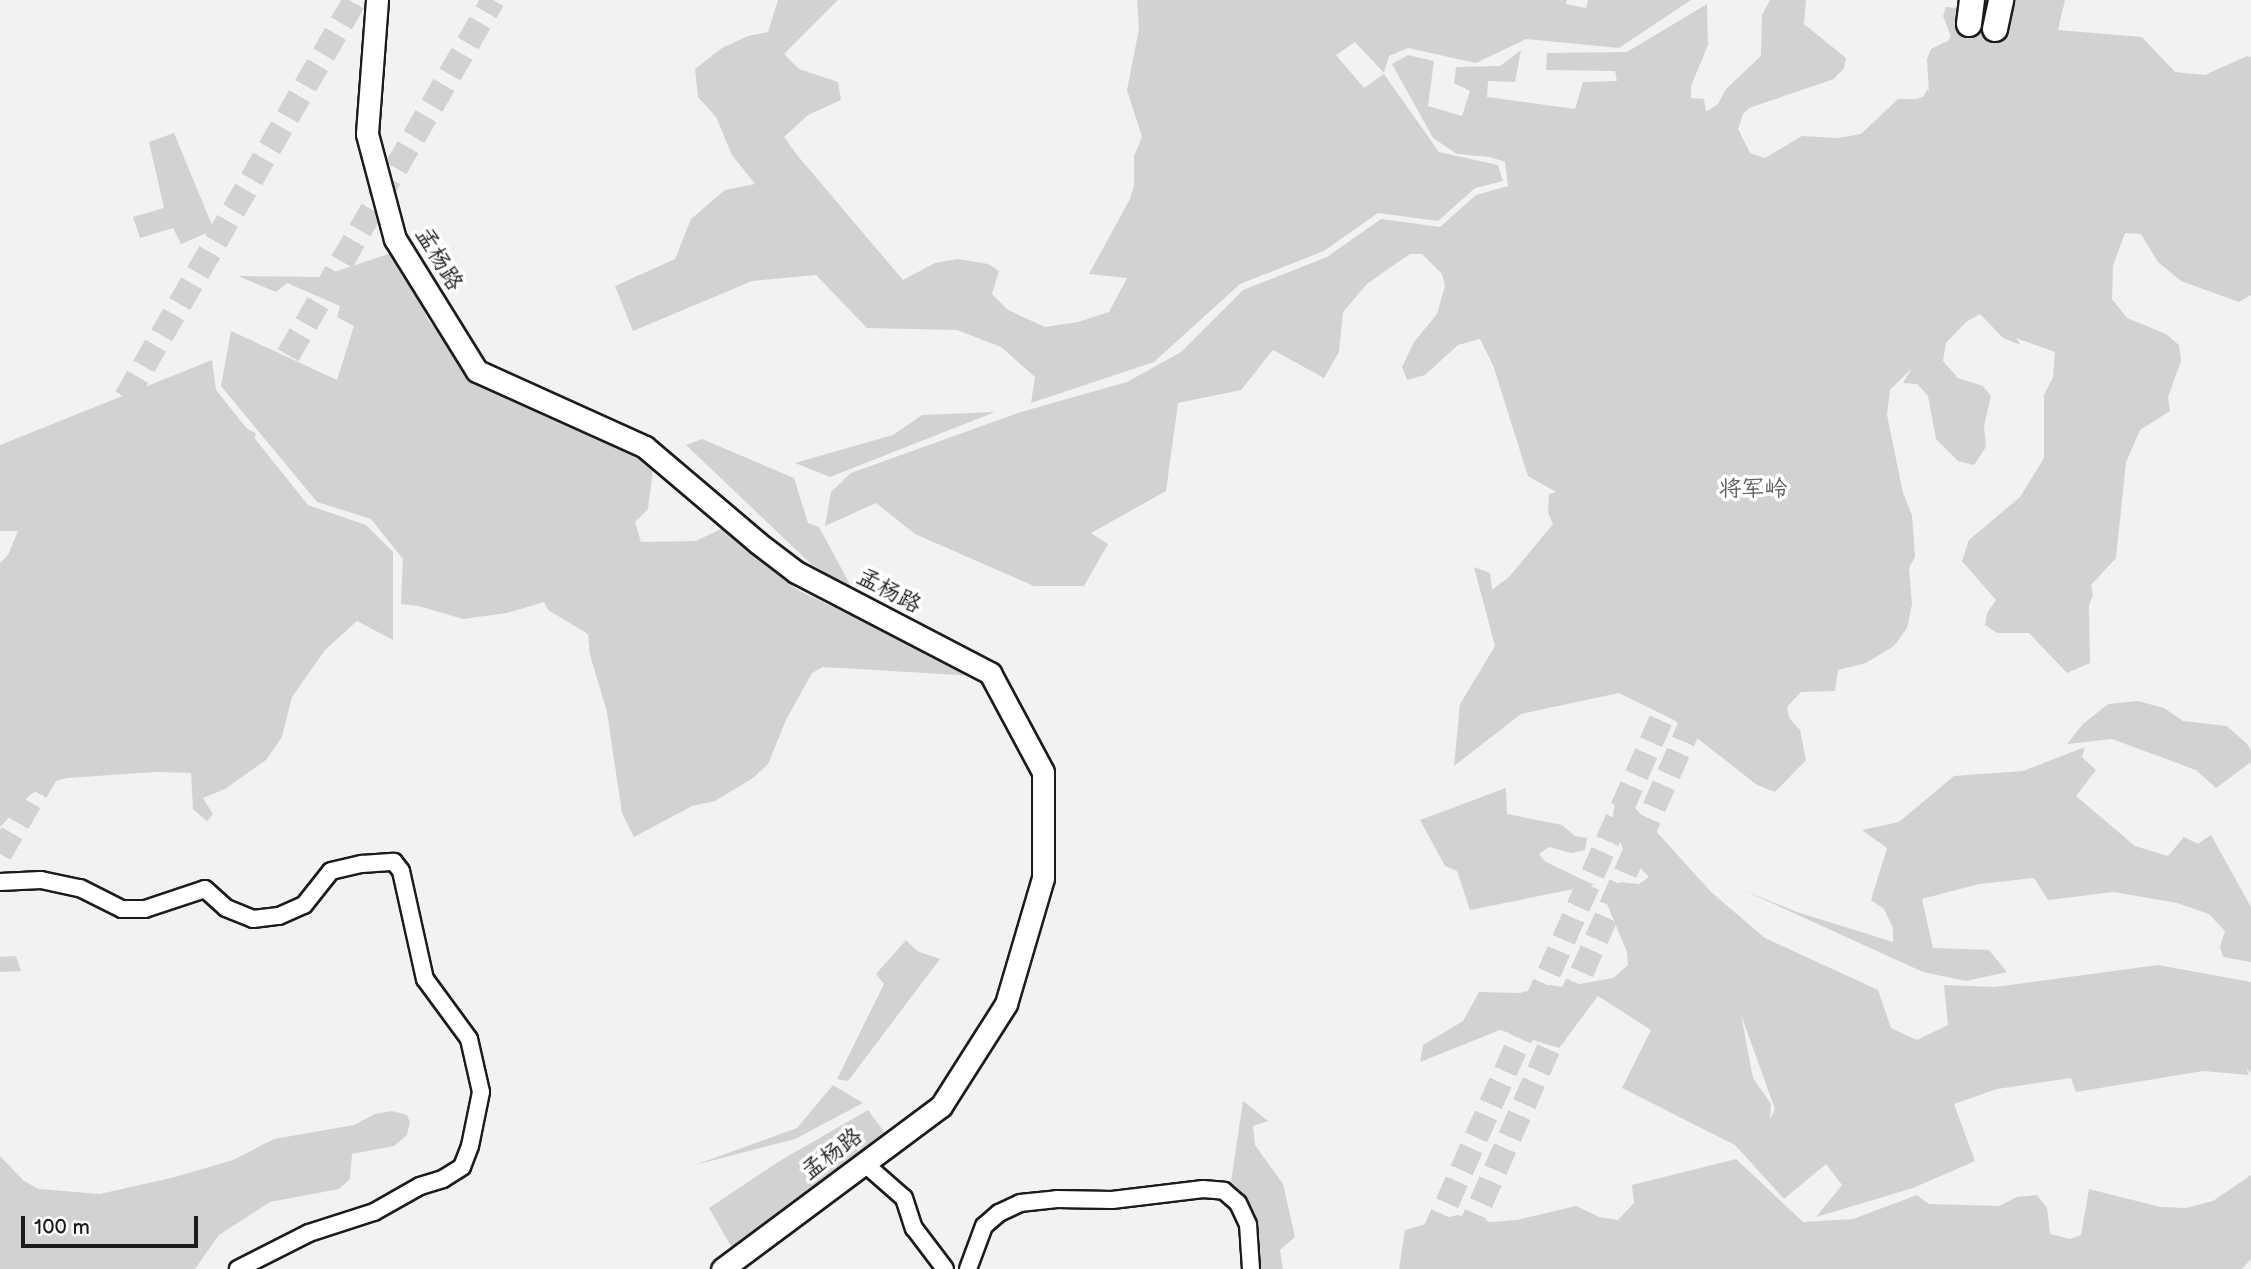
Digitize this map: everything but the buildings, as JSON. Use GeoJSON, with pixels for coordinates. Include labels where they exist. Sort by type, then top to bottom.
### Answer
{"type":"FeatureCollection","features":[{"type":"Feature","properties":{"kind":"highway"},"geometry":{"type":"LineString","coordinates":[[1995,29],[2001,0]]}},
{"type":"Feature","properties":{"kind":"main road","name":"孟杨路"},"geometry":{"type":"LineString","coordinates":[[377,0],[367,134],[395,239],[477,372],[645,447],[796,572],[990,673],[1043,772],[1043,878],[1006,1004],[941,1106],[722,1269]]}},
{"type":"Feature","properties":{"kind":"street"},"geometry":{"type":"LineString","coordinates":[[0,882],[41,880],[80,888],[122,909],[145,909],[205,889],[226,908],[253,919],[279,916],[304,905],[331,871],[362,864],[394,862],[401,871],[425,979],[469,1039],[481,1092],[470,1146],[462,1167],[443,1179],[420,1186],[374,1212],[309,1233],[239,1269]]}},
{"type":"Feature","properties":{"kind":"street"},"geometry":{"type":"LineString","coordinates":[[864,1163],[904,1198],[914,1228],[945,1269]]}},
{"type":"Feature","properties":{"kind":"street"},"geometry":{"type":"LineString","coordinates":[[968,1269],[984,1226],[999,1213],[1020,1203],[1057,1199],[1112,1200],[1203,1189],[1224,1191],[1238,1203],[1248,1224],[1251,1269]]}},
{"type":"Feature","properties":{"kind":"green space"},"geometry":{"type":"Polygon","coordinates":[[[778,0],[838,0],[784,54],[799,69],[838,82],[841,100],[808,115],[784,137],[797,155],[903,280],[935,263],[957,259],[988,264],[999,271],[992,294],[1008,310],[1045,327],[1078,322],[1109,312],[1127,278],[1089,274],[1130,199],[1134,186],[1134,156],[1142,137],[1127,90],[1139,29],[1137,0],[1567,0],[1566,4],[1586,8],[1588,0],[1691,0],[1619,48],[1526,39],[1476,63],[1408,48],[1389,56],[1384,73],[1355,42],[1336,55],[1364,88],[1384,74],[1439,152],[1498,165],[1503,181],[1475,188],[1438,221],[1378,213],[1324,251],[1240,284],[1154,362],[1031,403],[1035,377],[1001,347],[957,330],[867,328],[816,275],[752,281],[633,331],[615,286],[675,259],[691,219],[725,190],[755,184],[732,155],[716,117],[698,97],[695,69],[722,48],[748,36],[768,32],[778,0]]]}},
{"type":"Feature","properties":{"kind":"green space","name":"将军岭"},"geometry":{"type":"Polygon","coordinates":[[[1770,0],[1806,0],[1804,24],[1846,58],[1844,68],[1834,79],[1749,108],[1743,114],[1738,129],[1750,153],[1765,158],[1802,136],[1838,138],[1861,134],[1898,99],[1917,99],[1929,94],[1927,59],[1931,49],[1952,39],[1943,16],[1946,7],[1967,9],[1964,0],[2065,0],[2058,30],[2142,37],[2175,72],[2205,75],[2247,56],[2251,57],[2251,295],[2239,302],[2181,281],[2158,262],[2141,234],[2125,233],[2113,266],[2112,299],[2127,318],[2166,334],[2179,345],[2181,361],[2168,397],[2170,411],[2140,430],[2126,462],[2116,558],[2091,585],[2093,595],[2089,605],[2090,663],[2067,673],[2029,633],[1997,633],[1985,625],[1987,613],[1996,600],[1962,561],[1969,540],[2020,497],[2044,458],[2044,395],[2053,377],[2055,352],[2016,338],[2021,345],[2003,338],[1980,314],[1966,322],[1946,343],[1943,361],[1958,378],[1983,386],[1991,396],[1984,426],[1986,447],[1974,465],[1958,461],[1936,439],[1928,396],[1917,384],[1903,383],[1912,368],[1890,390],[1887,415],[1903,493],[1912,515],[1915,557],[1909,568],[1912,604],[1907,628],[1894,646],[1866,663],[1838,670],[1835,691],[1801,692],[1787,707],[1789,718],[1800,730],[1806,760],[1775,792],[1757,785],[1674,720],[1619,693],[1521,714],[1454,766],[1460,704],[1495,646],[1474,567],[1490,573],[1492,590],[1509,577],[1553,524],[1548,512],[1549,494],[1556,492],[1528,476],[1493,365],[1480,339],[1458,345],[1425,375],[1407,380],[1402,367],[1414,342],[1437,314],[1445,286],[1442,274],[1422,254],[1410,254],[1368,283],[1343,312],[1339,352],[1324,378],[1273,350],[1241,390],[1178,403],[1166,491],[1091,533],[1108,544],[1084,586],[1034,586],[915,534],[876,503],[825,526],[831,492],[851,473],[1021,412],[1127,382],[1181,352],[1243,290],[1327,257],[1381,219],[1440,227],[1476,195],[1508,186],[1505,162],[1490,157],[1457,154],[1433,138],[1392,64],[1408,55],[1434,61],[1428,106],[1462,116],[1470,91],[1454,83],[1456,67],[1500,66],[1521,50],[1515,82],[1488,81],[1487,97],[1575,109],[1583,82],[1617,81],[1615,71],[1546,70],[1547,53],[1627,52],[1707,4],[1708,45],[1691,86],[1691,98],[1704,99],[1706,112],[1718,104],[1726,89],[1761,56],[1762,15],[1770,0]]]}},
{"type":"Feature","properties":{"kind":"green space"},"geometry":{"type":"Polygon","coordinates":[[[174,133],[214,230],[181,244],[173,228],[140,238],[133,217],[164,208],[149,142],[174,133]]]}},
{"type":"Feature","properties":{"kind":"green space"},"geometry":{"type":"Polygon","coordinates":[[[400,250],[428,320],[464,362],[654,461],[648,509],[635,522],[641,542],[696,541],[727,526],[796,589],[976,676],[823,667],[812,673],[786,720],[768,764],[753,778],[715,801],[692,806],[634,837],[622,813],[607,712],[590,655],[588,634],[548,610],[544,602],[507,613],[463,619],[419,606],[401,604],[403,559],[371,519],[317,502],[221,386],[231,331],[337,380],[354,326],[337,317],[340,306],[287,283],[276,292],[238,276],[320,277],[400,250]]]}},
{"type":"Feature","properties":{"kind":"green space"},"geometry":{"type":"Polygon","coordinates":[[[212,360],[216,390],[308,505],[366,525],[393,552],[393,640],[357,621],[325,650],[292,697],[282,737],[266,760],[225,789],[203,798],[213,814],[207,821],[193,809],[191,773],[156,772],[67,778],[47,783],[29,796],[0,827],[0,563],[8,555],[18,531],[0,531],[0,445],[212,360]]]}},
{"type":"Feature","properties":{"kind":"green space"},"geometry":{"type":"Polygon","coordinates":[[[995,412],[830,477],[795,463],[893,435],[922,415],[995,412]]]}},
{"type":"Feature","properties":{"kind":"green space"},"geometry":{"type":"Polygon","coordinates":[[[702,439],[794,478],[808,523],[819,527],[853,590],[811,564],[686,445],[702,439]]]}},
{"type":"Feature","properties":{"kind":"green space"},"geometry":{"type":"Polygon","coordinates":[[[2138,701],[2164,708],[2183,721],[2227,726],[2247,744],[2251,751],[2251,762],[2216,788],[2196,770],[2112,739],[2067,744],[2083,724],[2108,704],[2138,701]]]}},
{"type":"Feature","properties":{"kind":"green space"},"geometry":{"type":"Polygon","coordinates":[[[2085,747],[2082,757],[2096,770],[2076,796],[2135,846],[2168,856],[2184,837],[2198,844],[2211,835],[2251,907],[2251,962],[2223,957],[2220,947],[2225,931],[2209,914],[2177,903],[2114,892],[2048,900],[2034,878],[1979,884],[1922,899],[1933,948],[1989,950],[2007,972],[1966,981],[1923,972],[1743,890],[1797,912],[1893,942],[1893,928],[1884,909],[1871,900],[1887,848],[1862,830],[1899,822],[1954,776],[2023,771],[2085,747]]]}},
{"type":"Feature","properties":{"kind":"green space"},"geometry":{"type":"Polygon","coordinates":[[[1506,788],[1507,814],[1562,825],[1575,836],[1587,838],[1585,850],[1571,853],[1549,847],[1539,854],[1546,862],[1594,885],[1470,910],[1457,871],[1445,866],[1420,820],[1506,788]]]}},
{"type":"Feature","properties":{"kind":"green space"},"geometry":{"type":"Polygon","coordinates":[[[1617,788],[1711,892],[1765,938],[1878,990],[1891,1028],[1917,1040],[1948,1025],[1944,985],[1995,987],[2158,965],[2251,982],[2251,1073],[2246,1068],[2249,1075],[2203,1071],[2076,1092],[2071,1078],[1997,1089],[1954,1104],[1975,1161],[1913,1188],[1816,1217],[1842,1185],[1826,1164],[1784,1199],[1735,1145],[1622,1088],[1651,1030],[1598,996],[1559,1048],[1500,1030],[1420,1062],[1423,1045],[1463,1021],[1479,992],[1520,993],[1549,985],[1563,987],[1613,978],[1628,965],[1627,952],[1607,904],[1620,882],[1639,884],[1649,877],[1624,851],[1612,823],[1617,788]],[[1741,1015],[1753,1078],[1771,1104],[1770,1119],[1775,1109],[1741,1015]]]}},
{"type":"Feature","properties":{"kind":"green space"},"geometry":{"type":"Polygon","coordinates":[[[906,940],[917,951],[940,959],[848,1081],[837,1079],[884,984],[876,974],[906,940]]]}},
{"type":"Feature","properties":{"kind":"green space"},"geometry":{"type":"Polygon","coordinates":[[[16,956],[21,971],[0,972],[0,957],[16,956]]]}},
{"type":"Feature","properties":{"kind":"green space"},"geometry":{"type":"Polygon","coordinates":[[[833,1085],[863,1103],[795,1139],[695,1165],[797,1128],[833,1085]]]}},
{"type":"Feature","properties":{"kind":"green space"},"geometry":{"type":"Polygon","coordinates":[[[1243,1101],[1268,1121],[1253,1126],[1255,1145],[1283,1184],[1295,1237],[1280,1250],[1283,1269],[1256,1269],[1256,1221],[1231,1182],[1243,1101]]]}},
{"type":"Feature","properties":{"kind":"green space"},"geometry":{"type":"Polygon","coordinates":[[[868,1110],[891,1141],[735,1253],[709,1208],[778,1162],[868,1110]]]}},
{"type":"Feature","properties":{"kind":"green space"},"geometry":{"type":"Polygon","coordinates":[[[392,1111],[407,1115],[410,1122],[407,1135],[394,1146],[352,1154],[350,1179],[339,1189],[270,1202],[219,1235],[195,1269],[0,1269],[0,1156],[24,1181],[39,1189],[100,1194],[175,1177],[233,1160],[274,1139],[354,1125],[375,1114],[392,1111]]]}},
{"type":"Feature","properties":{"kind":"green space"},"geometry":{"type":"Polygon","coordinates":[[[1736,1159],[1803,1222],[1853,1219],[1917,1195],[1929,1204],[1999,1206],[2017,1197],[2037,1195],[2047,1208],[2050,1234],[2070,1239],[2081,1235],[2089,1189],[2161,1207],[2186,1208],[2213,1201],[2251,1175],[2251,1259],[2242,1269],[1399,1269],[1405,1230],[1457,1215],[1491,1222],[1517,1220],[1576,1206],[1599,1217],[1618,1220],[1634,1203],[1632,1185],[1736,1159]]]}},
{"type":"Feature","properties":{"kind":"tunnel"},"geometry":{"type":"LineString","coordinates":[[0,616],[355,0]]}},
{"type":"Feature","properties":{"kind":"tunnel"},"geometry":{"type":"LineString","coordinates":[[0,854],[493,0]]}},
{"type":"Feature","properties":{"kind":"tunnel"},"geometry":{"type":"LineString","coordinates":[[1418,1269],[1969,24]]}},
{"type":"Feature","properties":{"kind":"tunnel"},"geometry":{"type":"LineString","coordinates":[[1452,1269],[1995,29]]}}]}
